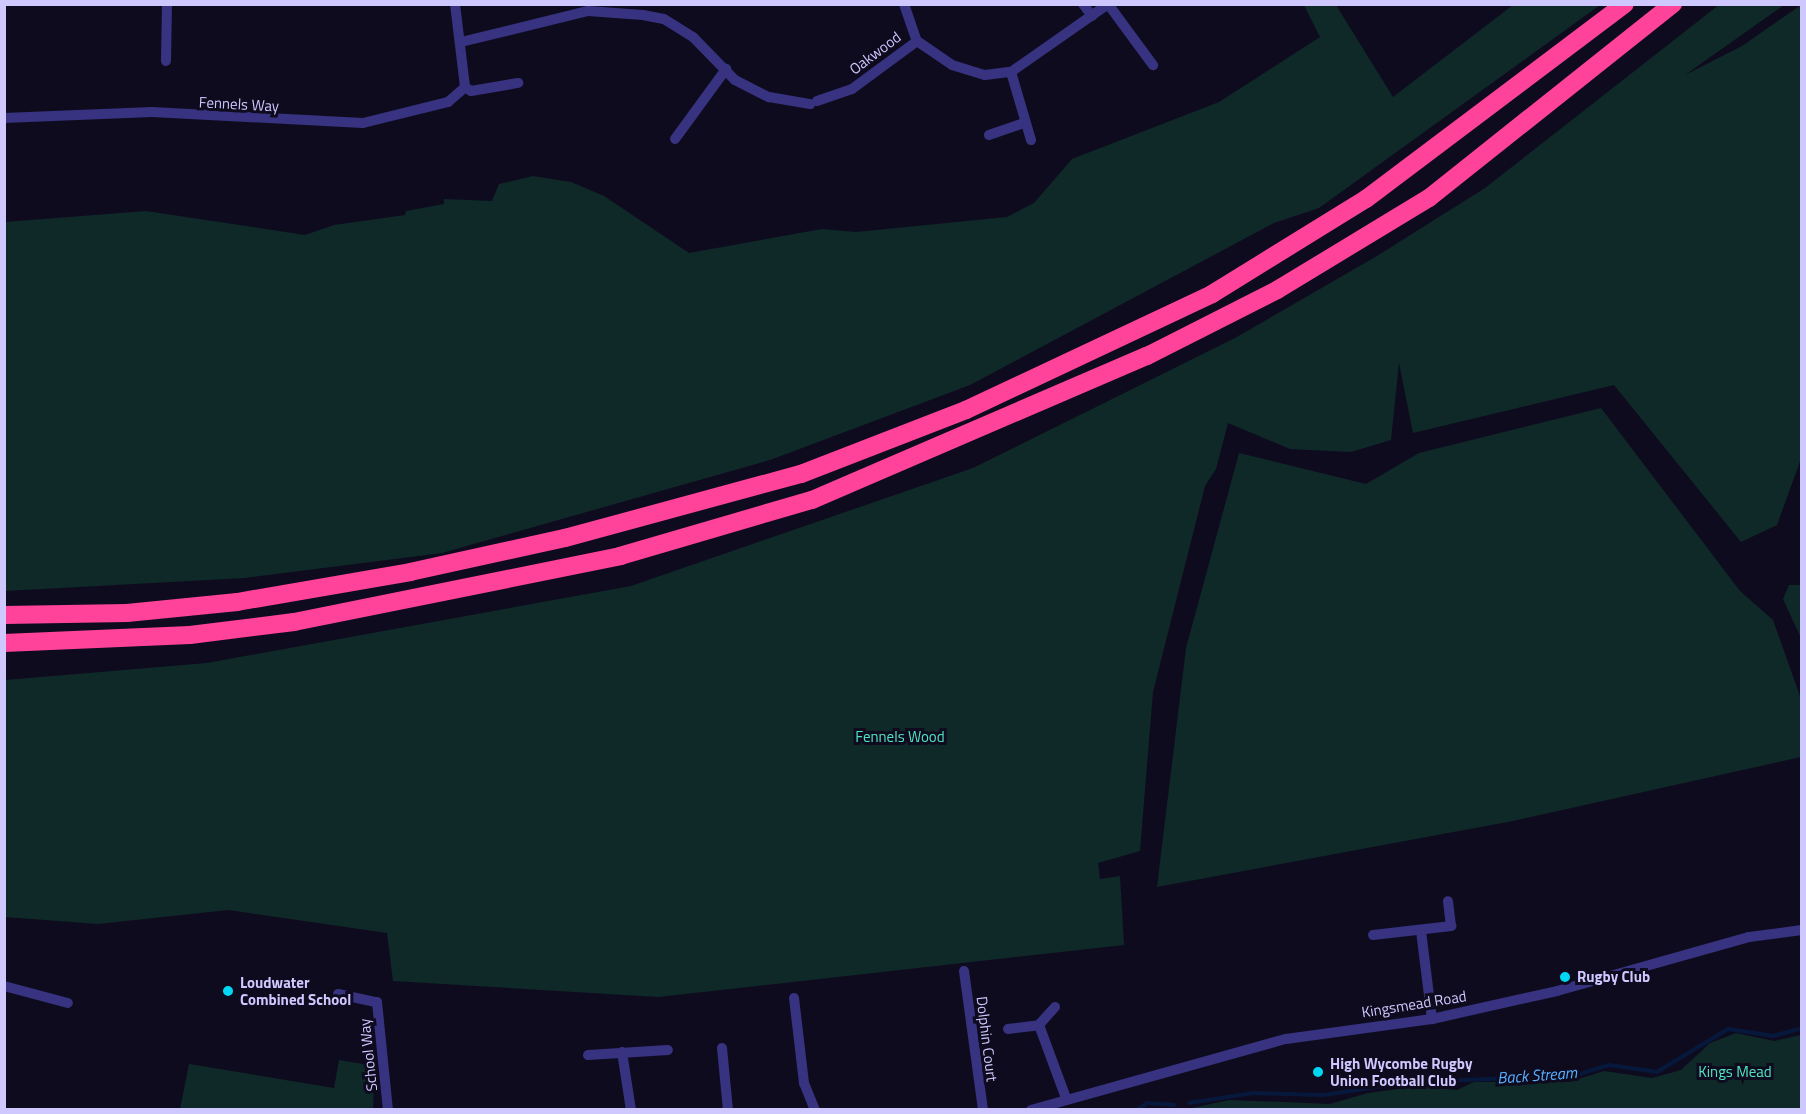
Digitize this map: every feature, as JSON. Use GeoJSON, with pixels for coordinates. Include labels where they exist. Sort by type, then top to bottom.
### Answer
{"type":"FeatureCollection","features":[{"type":"Feature","properties":{"kind":"highway"},"geometry":{"type":"LineString","coordinates":[[4,615],[127,613],[237,602],[410,572],[576,535],[801,474],[966,410],[1221,288],[1366,199],[1626,4]]}},
{"type":"Feature","properties":{"kind":"highway"},"geometry":{"type":"LineString","coordinates":[[4,643],[190,635],[294,622],[620,556],[812,500],[1137,361],[1277,290],[1429,198],[1673,4]]}},
{"type":"Feature","properties":{"kind":"street"},"geometry":{"type":"LineString","coordinates":[[166,61],[167,4]]}},
{"type":"Feature","properties":{"kind":"street"},"geometry":{"type":"LineString","coordinates":[[455,4],[465,87],[471,91],[518,83]]}},
{"type":"Feature","properties":{"kind":"street","name":"Oakwood"},"geometry":{"type":"LineString","coordinates":[[904,4],[917,41],[968,72],[1011,72]]}},
{"type":"Feature","properties":{"kind":"street"},"geometry":{"type":"LineString","coordinates":[[1083,4],[1092,16]]}},
{"type":"Feature","properties":{"kind":"street"},"geometry":{"type":"LineString","coordinates":[[1031,141],[1023,123],[1011,72],[1108,4],[1153,65]]}},
{"type":"Feature","properties":{"kind":"street"},"geometry":{"type":"LineString","coordinates":[[461,42],[588,11],[643,10],[664,19],[693,37],[726,69],[675,139]]}},
{"type":"Feature","properties":{"kind":"street","name":"Oakwood"},"geometry":{"type":"LineString","coordinates":[[726,69],[735,80],[769,97],[813,102],[852,89],[917,41]]}},
{"type":"Feature","properties":{"kind":"street","name":"Fennels Way"},"geometry":{"type":"LineString","coordinates":[[4,118],[152,112],[363,123],[448,102],[465,87]]}},
{"type":"Feature","properties":{"kind":"street"},"geometry":{"type":"LineString","coordinates":[[989,135],[1023,123]]}},
{"type":"Feature","properties":{"kind":"street"},"geometry":{"type":"LineString","coordinates":[[1373,935],[1450,926],[1448,901]]}},
{"type":"Feature","properties":{"kind":"street","name":"Kingsmead Road"},"geometry":{"type":"LineString","coordinates":[[1031,1110],[1066,1098],[1286,1039],[1432,1019],[1557,991],[1749,937],[1802,930]]}},
{"type":"Feature","properties":{"kind":"street"},"geometry":{"type":"LineString","coordinates":[[1421,931],[1432,1019]]}},
{"type":"Feature","properties":{"kind":"street","name":"Dolphin Court"},"geometry":{"type":"LineString","coordinates":[[964,971],[983,1110]]}},
{"type":"Feature","properties":{"kind":"street"},"geometry":{"type":"LineString","coordinates":[[4,986],[69,1003]]}},
{"type":"Feature","properties":{"kind":"street","name":"School Way"},"geometry":{"type":"LineString","coordinates":[[338,994],[377,1002],[388,1110]]}},
{"type":"Feature","properties":{"kind":"street"},"geometry":{"type":"LineString","coordinates":[[795,998],[804,1083],[815,1110]]}},
{"type":"Feature","properties":{"kind":"street"},"geometry":{"type":"LineString","coordinates":[[1008,1029],[1039,1025],[1055,1007]]}},
{"type":"Feature","properties":{"kind":"street"},"geometry":{"type":"LineString","coordinates":[[1039,1025],[1066,1098]]}},
{"type":"Feature","properties":{"kind":"street"},"geometry":{"type":"LineString","coordinates":[[722,1048],[728,1110]]}},
{"type":"Feature","properties":{"kind":"street"},"geometry":{"type":"LineString","coordinates":[[588,1055],[668,1050]]}},
{"type":"Feature","properties":{"kind":"street"},"geometry":{"type":"LineString","coordinates":[[622,1053],[631,1110]]}},
{"type":"Feature","properties":{"kind":"green space","name":"Fennels Wood"},"geometry":{"type":"Polygon","coordinates":[[[1720,4],[1784,5],[1685,75],[1742,46],[1801,5],[1802,456],[1777,525],[1741,542],[1614,385],[1413,433],[1399,363],[1391,440],[1351,452],[1290,449],[1228,423],[1216,469],[1205,486],[1153,692],[1140,851],[1098,863],[1100,879],[1120,876],[1124,945],[658,997],[393,981],[387,933],[228,910],[98,924],[5,917],[5,680],[207,663],[631,586],[973,468],[1235,338],[1377,256],[1485,188],[1720,4]]]}},
{"type":"Feature","properties":{"kind":"green space"},"geometry":{"type":"Polygon","coordinates":[[[1304,5],[1336,5],[1393,97],[1513,5],[1600,5],[1319,208],[1274,223],[970,385],[770,460],[442,553],[245,578],[5,591],[5,222],[146,211],[305,235],[334,225],[405,215],[406,211],[444,204],[444,199],[492,201],[499,184],[533,176],[571,182],[604,196],[689,253],[822,229],[856,232],[1007,217],[1034,203],[1072,159],[1219,102],[1320,37],[1304,5]]]}},
{"type":"Feature","properties":{"kind":"green space"},"geometry":{"type":"Polygon","coordinates":[[[1601,408],[1740,591],[1773,620],[1801,699],[1801,757],[1513,821],[1157,887],[1186,648],[1239,453],[1366,484],[1419,453],[1601,408]]]}},
{"type":"Feature","properties":{"kind":"green space"},"geometry":{"type":"Polygon","coordinates":[[[1789,585],[1801,585],[1801,638],[1783,599],[1789,585]]]}},
{"type":"Feature","properties":{"kind":"green space","name":"Kings Mead"},"geometry":{"type":"Polygon","coordinates":[[[1736,1033],[1774,1041],[1801,1035],[1801,1109],[1188,1109],[1229,1100],[1330,1104],[1368,1093],[1420,1086],[1457,1090],[1474,1082],[1569,1082],[1604,1071],[1652,1078],[1681,1070],[1710,1043],[1736,1033]]]}},
{"type":"Feature","properties":{"kind":"green space"},"geometry":{"type":"Polygon","coordinates":[[[339,1060],[375,1066],[373,1109],[180,1109],[189,1064],[334,1088],[339,1060]]]}},
{"type":"Feature","properties":{"kind":"waterway","name":"Back Stream"},"geometry":{"type":"LineString","coordinates":[[1189,1103],[1253,1093],[1324,1095],[1410,1082],[1573,1076],[1609,1065],[1657,1072],[1728,1029],[1773,1036],[1802,1028]]}},
{"type":"Feature","properties":{"kind":"waterway","name":"Back Stream"},"geometry":{"type":"LineString","coordinates":[[1137,1110],[1147,1103],[1174,1105]]}},
{"type":"Feature","properties":{"kind":"place","name":"Rugby Club"},"geometry":{"type":"Point","coordinates":[1565,977]}},
{"type":"Feature","properties":{"kind":"place","name":"Loudwater Combined School"},"geometry":{"type":"Point","coordinates":[228,991]}},
{"type":"Feature","properties":{"kind":"place","name":"High Wycombe Rugby Union Football Club"},"geometry":{"type":"Point","coordinates":[1318,1072]}}]}
